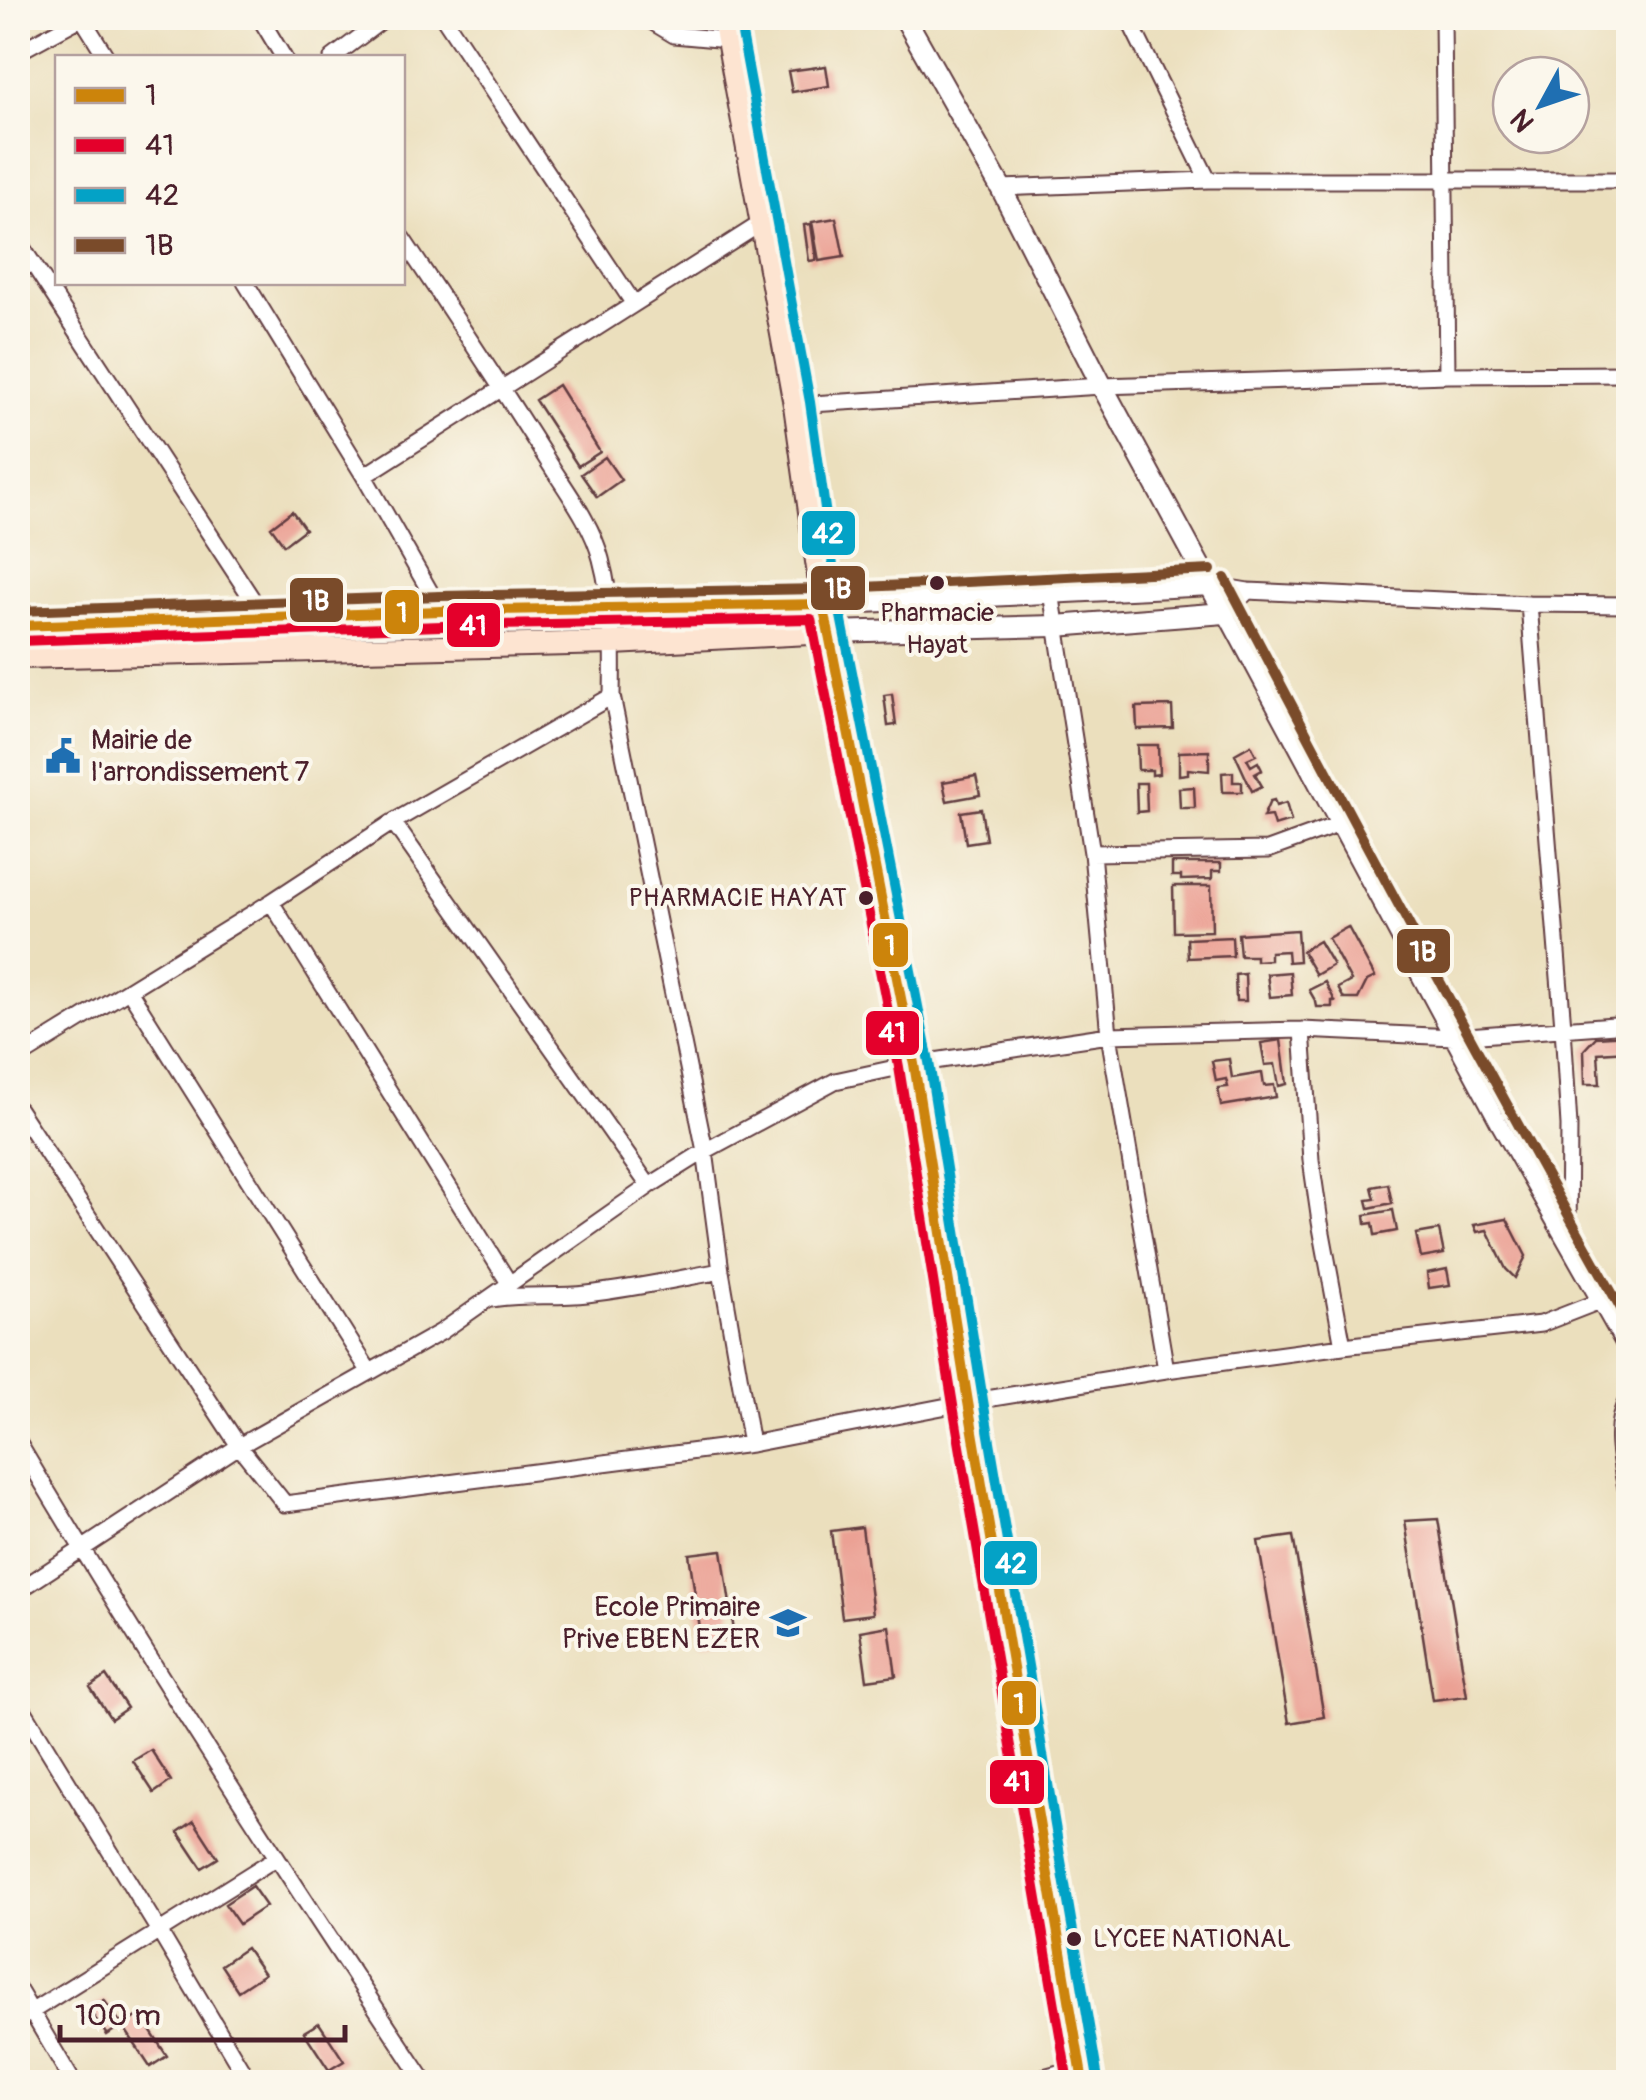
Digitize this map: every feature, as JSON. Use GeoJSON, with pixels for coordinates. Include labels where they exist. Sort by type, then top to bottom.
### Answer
{"type":"FeatureCollection","features":[{"type":"Feature","properties":{"kind":"main road"},"geometry":{"type":"LineString","coordinates":[[18,658],[613,643],[830,632],[795,405],[726,29]]}},
{"type":"Feature","properties":{"kind":"main road"},"geometry":{"type":"LineString","coordinates":[[18,626],[441,611],[823,604]]}},
{"type":"Feature","properties":{"kind":"street"},"geometry":{"type":"LineString","coordinates":[[18,52],[82,18],[105,55]]}},
{"type":"Feature","properties":{"kind":"street"},"geometry":{"type":"LineString","coordinates":[[260,18],[282,55]]}},
{"type":"Feature","properties":{"kind":"street"},"geometry":{"type":"LineString","coordinates":[[336,55],[385,18]]}},
{"type":"Feature","properties":{"kind":"street"},"geometry":{"type":"LineString","coordinates":[[444,18],[634,304]]}},
{"type":"Feature","properties":{"kind":"street"},"geometry":{"type":"LineString","coordinates":[[646,18],[674,35],[726,29]]}},
{"type":"Feature","properties":{"kind":"street"},"geometry":{"type":"LineString","coordinates":[[905,18],[1001,188],[1102,386],[1498,1122],[1628,1351]]}},
{"type":"Feature","properties":{"kind":"street"},"geometry":{"type":"LineString","coordinates":[[1128,18],[1208,180]]}},
{"type":"Feature","properties":{"kind":"street"},"geometry":{"type":"LineString","coordinates":[[1443,18],[1448,375]]}},
{"type":"Feature","properties":{"kind":"street"},"geometry":{"type":"LineString","coordinates":[[1001,188],[1208,180],[1628,180]]}},
{"type":"Feature","properties":{"kind":"street"},"geometry":{"type":"LineString","coordinates":[[364,476],[763,222]]}},
{"type":"Feature","properties":{"kind":"street"},"geometry":{"type":"LineString","coordinates":[[18,241],[264,618],[280,652]]}},
{"type":"Feature","properties":{"kind":"street"},"geometry":{"type":"LineString","coordinates":[[405,242],[503,389],[601,556],[613,643],[612,696],[705,1151],[751,1444]]}},
{"type":"Feature","properties":{"kind":"street"},"geometry":{"type":"LineString","coordinates":[[247,285],[441,611]]}},
{"type":"Feature","properties":{"kind":"street"},"geometry":{"type":"LineString","coordinates":[[795,405],[1102,386],[1448,375],[1628,374]]}},
{"type":"Feature","properties":{"kind":"street"},"geometry":{"type":"LineString","coordinates":[[823,604],[1212,585],[1248,591],[1628,605]]}},
{"type":"Feature","properties":{"kind":"street"},"geometry":{"type":"LineString","coordinates":[[1025,2082],[1082,2075],[914,1064],[830,632],[1056,626],[1225,613],[1248,591]]}},
{"type":"Feature","properties":{"kind":"street"},"geometry":{"type":"LineString","coordinates":[[1051,592],[1092,852],[1109,1035],[1166,1370]]}},
{"type":"Feature","properties":{"kind":"street"},"geometry":{"type":"LineString","coordinates":[[1529,604],[1564,1027],[1569,1126],[1568,1241]]}},
{"type":"Feature","properties":{"kind":"street"},"geometry":{"type":"LineString","coordinates":[[18,1058],[393,822],[612,696]]}},
{"type":"Feature","properties":{"kind":"street"},"geometry":{"type":"LineString","coordinates":[[393,822],[648,1186]]}},
{"type":"Feature","properties":{"kind":"street"},"geometry":{"type":"LineString","coordinates":[[1092,852],[1253,851],[1286,844],[1337,825]]}},
{"type":"Feature","properties":{"kind":"street"},"geometry":{"type":"LineString","coordinates":[[271,902],[508,1283]]}},
{"type":"Feature","properties":{"kind":"street"},"geometry":{"type":"LineString","coordinates":[[129,990],[369,1372]]}},
{"type":"Feature","properties":{"kind":"street"},"geometry":{"type":"LineString","coordinates":[[18,1590],[239,1446],[442,1332],[648,1186],[835,1081],[914,1064],[1109,1035],[1302,1030],[1454,1037],[1628,1024]]}},
{"type":"Feature","properties":{"kind":"street"},"geometry":{"type":"LineString","coordinates":[[1302,1030],[1314,1175],[1343,1346]]}},
{"type":"Feature","properties":{"kind":"street"},"geometry":{"type":"LineString","coordinates":[[18,1109],[239,1446],[286,1504],[751,1444],[968,1402],[1166,1370],[1541,1324],[1600,1301]]}},
{"type":"Feature","properties":{"kind":"street"},"geometry":{"type":"LineString","coordinates":[[487,1300],[521,1294],[586,1294],[721,1271]]}},
{"type":"Feature","properties":{"kind":"street"},"geometry":{"type":"LineString","coordinates":[[1628,1398],[1623,1406],[1619,1446],[1628,1498]]}},
{"type":"Feature","properties":{"kind":"street"},"geometry":{"type":"LineString","coordinates":[[18,1442],[81,1550],[276,1858],[426,2082]]}},
{"type":"Feature","properties":{"kind":"street"},"geometry":{"type":"LineString","coordinates":[[18,1701],[249,2082]]}},
{"type":"Feature","properties":{"kind":"street"},"geometry":{"type":"LineString","coordinates":[[25,2016],[276,1858]]}},
{"type":"Feature","properties":{"kind":"street"},"geometry":{"type":"LineString","coordinates":[[18,1989],[25,2016],[73,2082]]}},
{"type":"Feature","properties":{"kind":"building"},"geometry":{"type":"Polygon","coordinates":[[[826,66],[829,86],[792,92],[788,71],[826,66]]]}},
{"type":"Feature","properties":{"kind":"building"},"geometry":{"type":"Polygon","coordinates":[[[836,218],[844,257],[819,261],[812,222],[836,218]]]}},
{"type":"Feature","properties":{"kind":"building"},"geometry":{"type":"Polygon","coordinates":[[[811,224],[816,260],[809,261],[804,225],[811,224]]]}},
{"type":"Feature","properties":{"kind":"building"},"geometry":{"type":"Polygon","coordinates":[[[558,385],[600,452],[578,466],[535,400],[558,385]]]}},
{"type":"Feature","properties":{"kind":"building"},"geometry":{"type":"Polygon","coordinates":[[[605,457],[621,480],[597,497],[581,474],[605,457]]]}},
{"type":"Feature","properties":{"kind":"building"},"geometry":{"type":"Polygon","coordinates":[[[292,511],[305,529],[284,545],[271,527],[292,511]]]}},
{"type":"Feature","properties":{"kind":"building"},"geometry":{"type":"Polygon","coordinates":[[[892,694],[896,725],[888,726],[884,695],[892,694]]]}},
{"type":"Feature","properties":{"kind":"building"},"geometry":{"type":"Polygon","coordinates":[[[1172,706],[1173,728],[1137,729],[1136,707],[1172,706]]]}},
{"type":"Feature","properties":{"kind":"building"},"geometry":{"type":"Polygon","coordinates":[[[1137,745],[1158,745],[1159,774],[1138,770],[1137,745]]]}},
{"type":"Feature","properties":{"kind":"building"},"geometry":{"type":"Polygon","coordinates":[[[1251,745],[1256,755],[1247,759],[1251,766],[1258,762],[1262,770],[1255,774],[1262,786],[1252,791],[1235,754],[1251,745]]]}},
{"type":"Feature","properties":{"kind":"building"},"geometry":{"type":"Polygon","coordinates":[[[1209,751],[1209,771],[1188,769],[1188,774],[1179,775],[1179,752],[1209,751]]]}},
{"type":"Feature","properties":{"kind":"building"},"geometry":{"type":"Polygon","coordinates":[[[1233,772],[1233,782],[1242,782],[1242,792],[1223,792],[1222,773],[1233,772]]]}},
{"type":"Feature","properties":{"kind":"building"},"geometry":{"type":"Polygon","coordinates":[[[976,776],[980,795],[947,801],[943,782],[976,776]]]}},
{"type":"Feature","properties":{"kind":"building"},"geometry":{"type":"Polygon","coordinates":[[[1136,783],[1146,783],[1147,811],[1137,812],[1136,783]]]}},
{"type":"Feature","properties":{"kind":"building"},"geometry":{"type":"Polygon","coordinates":[[[1194,787],[1195,808],[1180,808],[1179,788],[1194,787]]]}},
{"type":"Feature","properties":{"kind":"building"},"geometry":{"type":"Polygon","coordinates":[[[1274,800],[1276,806],[1286,803],[1291,821],[1274,826],[1271,816],[1263,817],[1274,800]]]}},
{"type":"Feature","properties":{"kind":"building"},"geometry":{"type":"Polygon","coordinates":[[[981,809],[986,840],[966,843],[961,812],[981,809]]]}},
{"type":"Feature","properties":{"kind":"building"},"geometry":{"type":"Polygon","coordinates":[[[1172,863],[1221,863],[1221,871],[1212,871],[1212,879],[1181,880],[1181,876],[1172,876],[1172,863]]]}},
{"type":"Feature","properties":{"kind":"building"},"geometry":{"type":"Polygon","coordinates":[[[1173,886],[1211,886],[1212,931],[1174,932],[1173,886]]]}},
{"type":"Feature","properties":{"kind":"building"},"geometry":{"type":"Polygon","coordinates":[[[1348,927],[1375,977],[1367,981],[1358,999],[1344,999],[1338,988],[1351,981],[1328,938],[1348,927]]]}},
{"type":"Feature","properties":{"kind":"building"},"geometry":{"type":"Polygon","coordinates":[[[1297,930],[1299,961],[1288,962],[1287,951],[1270,952],[1270,960],[1240,956],[1238,934],[1297,930]]]}},
{"type":"Feature","properties":{"kind":"building"},"geometry":{"type":"Polygon","coordinates":[[[1232,937],[1233,956],[1188,958],[1187,939],[1232,937]]]}},
{"type":"Feature","properties":{"kind":"building"},"geometry":{"type":"Polygon","coordinates":[[[1319,941],[1333,965],[1316,975],[1302,951],[1319,941]]]}},
{"type":"Feature","properties":{"kind":"building"},"geometry":{"type":"Polygon","coordinates":[[[1290,972],[1292,995],[1270,997],[1267,974],[1290,972]]]}},
{"type":"Feature","properties":{"kind":"building"},"geometry":{"type":"Polygon","coordinates":[[[1245,974],[1246,1001],[1236,1001],[1235,975],[1245,974]]]}},
{"type":"Feature","properties":{"kind":"building"},"geometry":{"type":"Polygon","coordinates":[[[1325,982],[1335,1001],[1332,1007],[1317,1007],[1309,990],[1325,982]]]}},
{"type":"Feature","properties":{"kind":"building"},"geometry":{"type":"Polygon","coordinates":[[[1628,1035],[1628,1051],[1598,1053],[1600,1084],[1585,1084],[1584,1050],[1596,1037],[1628,1035]]]}},
{"type":"Feature","properties":{"kind":"building"},"geometry":{"type":"Polygon","coordinates":[[[1281,1040],[1287,1084],[1279,1086],[1275,1064],[1265,1065],[1261,1043],[1281,1040]]]}},
{"type":"Feature","properties":{"kind":"building"},"geometry":{"type":"Polygon","coordinates":[[[1229,1059],[1232,1078],[1262,1073],[1264,1086],[1274,1085],[1276,1097],[1221,1106],[1218,1088],[1228,1087],[1226,1079],[1216,1081],[1212,1061],[1229,1059]]]}},
{"type":"Feature","properties":{"kind":"building"},"geometry":{"type":"Polygon","coordinates":[[[1388,1184],[1392,1203],[1369,1208],[1367,1200],[1375,1199],[1372,1187],[1388,1184]]]}},
{"type":"Feature","properties":{"kind":"building"},"geometry":{"type":"Polygon","coordinates":[[[1393,1210],[1397,1231],[1375,1235],[1373,1223],[1366,1224],[1365,1215],[1393,1210]]]}},
{"type":"Feature","properties":{"kind":"building"},"geometry":{"type":"Polygon","coordinates":[[[1507,1219],[1526,1256],[1515,1278],[1506,1269],[1487,1230],[1477,1232],[1474,1225],[1507,1219]]]}},
{"type":"Feature","properties":{"kind":"building"},"geometry":{"type":"Polygon","coordinates":[[[1439,1230],[1444,1254],[1421,1258],[1416,1234],[1439,1230]]]}},
{"type":"Feature","properties":{"kind":"building"},"geometry":{"type":"Polygon","coordinates":[[[1447,1269],[1450,1285],[1429,1288],[1427,1273],[1447,1269]]]}},
{"type":"Feature","properties":{"kind":"building"},"geometry":{"type":"Polygon","coordinates":[[[1438,1519],[1467,1696],[1433,1700],[1405,1521],[1438,1519]]]}},
{"type":"Feature","properties":{"kind":"building"},"geometry":{"type":"Polygon","coordinates":[[[862,1527],[873,1614],[842,1618],[831,1531],[862,1527]]]}},
{"type":"Feature","properties":{"kind":"building"},"geometry":{"type":"Polygon","coordinates":[[[1293,1536],[1324,1717],[1289,1723],[1258,1541],[1293,1536]]]}},
{"type":"Feature","properties":{"kind":"building"},"geometry":{"type":"Polygon","coordinates":[[[722,1550],[735,1638],[702,1642],[689,1554],[722,1550]]]}},
{"type":"Feature","properties":{"kind":"building"},"geometry":{"type":"Polygon","coordinates":[[[889,1626],[896,1676],[867,1680],[860,1631],[889,1626]]]}},
{"type":"Feature","properties":{"kind":"building"},"geometry":{"type":"Polygon","coordinates":[[[106,1676],[127,1708],[111,1719],[90,1687],[106,1676]]]}},
{"type":"Feature","properties":{"kind":"building"},"geometry":{"type":"Polygon","coordinates":[[[151,1750],[171,1781],[154,1793],[133,1761],[151,1750]]]}},
{"type":"Feature","properties":{"kind":"building"},"geometry":{"type":"Polygon","coordinates":[[[194,1821],[218,1858],[202,1868],[178,1832],[194,1821]]]}},
{"type":"Feature","properties":{"kind":"building"},"geometry":{"type":"Polygon","coordinates":[[[252,1886],[266,1906],[239,1924],[225,1904],[252,1886]]]}},
{"type":"Feature","properties":{"kind":"building"},"geometry":{"type":"Polygon","coordinates":[[[246,1948],[264,1974],[238,1991],[221,1965],[246,1948]]]}},
{"type":"Feature","properties":{"kind":"building"},"geometry":{"type":"Polygon","coordinates":[[[104,2000],[122,2025],[107,2035],[89,2010],[104,2000]]]}},
{"type":"Feature","properties":{"kind":"building"},"geometry":{"type":"Polygon","coordinates":[[[140,2015],[167,2056],[150,2067],[123,2026],[140,2015]]]}},
{"type":"Feature","properties":{"kind":"building"},"geometry":{"type":"Polygon","coordinates":[[[319,2023],[344,2061],[329,2070],[304,2032],[319,2023]]]}},
{"type":"Feature","properties":{"kind":"transit line","name":"42"},"geometry":{"type":"LineString","coordinates":[[739,18],[810,402],[838,601],[929,1062],[1098,2079]]}},
{"type":"Feature","properties":{"kind":"transit line","name":"1B"},"geometry":{"type":"LineString","coordinates":[[18,611],[440,596],[822,589],[1211,570]]}},
{"type":"Feature","properties":{"kind":"transit line","name":"1B"},"geometry":{"type":"LineString","coordinates":[[1225,578],[1628,1321]]}},
{"type":"Feature","properties":{"kind":"transit line","name":"1"},"geometry":{"type":"LineString","coordinates":[[18,626],[441,611],[823,604],[914,1064],[1083,2082]]}},
{"type":"Feature","properties":{"kind":"transit line","name":"41"},"geometry":{"type":"LineString","coordinates":[[19,641],[441,626],[811,619],[899,1067],[1068,2082]]}},
{"type":"Feature","properties":{"kind":"place","name":"Pharmacie Hayat"},"geometry":{"type":"Point","coordinates":[937,583]}},
{"type":"Feature","properties":{"kind":"place","name":"Mairie de l'arrondissement 7"},"geometry":{"type":"Point","coordinates":[63,756]}},
{"type":"Feature","properties":{"kind":"place","name":"PHARMACIE HAYAT"},"geometry":{"type":"Point","coordinates":[866,898]}},
{"type":"Feature","properties":{"kind":"place","name":"Ecole Primaire Prive EBEN EZER"},"geometry":{"type":"Point","coordinates":[788,1623]}},
{"type":"Feature","properties":{"kind":"place","name":"LYCEE NATIONAL"},"geometry":{"type":"Point","coordinates":[1074,1939]}}]}
